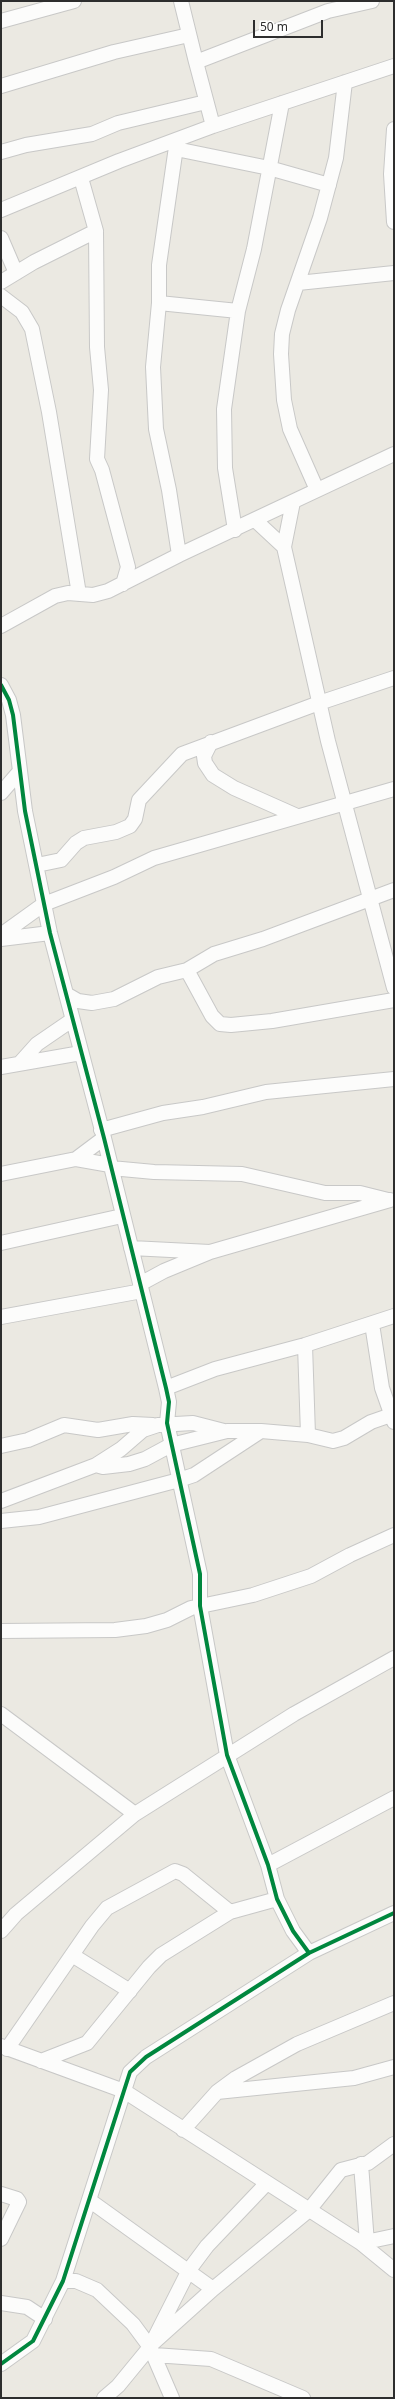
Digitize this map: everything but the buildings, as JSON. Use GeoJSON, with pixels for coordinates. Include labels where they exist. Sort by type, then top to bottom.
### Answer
{"type":"FeatureCollection","features":[{"type":"Feature","properties":{"kind":"street"},"geometry":{"type":"LineString","coordinates":[[1,21],[74,1]]}},
{"type":"Feature","properties":{"kind":"street"},"geometry":{"type":"LineString","coordinates":[[181,1],[213,126]]}},
{"type":"Feature","properties":{"kind":"street"},"geometry":{"type":"LineString","coordinates":[[196,62],[279,32],[303,20],[342,4],[372,1]]}},
{"type":"Feature","properties":{"kind":"street"},"geometry":{"type":"LineString","coordinates":[[1,86],[114,52],[189,35]]}},
{"type":"Feature","properties":{"kind":"street"},"geometry":{"type":"LineString","coordinates":[[1,210],[119,161],[177,144],[213,126],[394,66]]}},
{"type":"Feature","properties":{"kind":"street"},"geometry":{"type":"LineString","coordinates":[[317,490],[290,429],[284,400],[281,354],[282,334],[320,218],[336,158],[345,82]]}},
{"type":"Feature","properties":{"kind":"street"},"geometry":{"type":"LineString","coordinates":[[1,152],[26,145],[92,134],[118,123],[206,102]]}},
{"type":"Feature","properties":{"kind":"street"},"geometry":{"type":"LineString","coordinates":[[235,530],[225,468],[224,409],[238,311],[254,248],[282,103]]}},
{"type":"Feature","properties":{"kind":"street"},"geometry":{"type":"LineString","coordinates":[[394,129],[391,174],[394,222]]}},
{"type":"Feature","properties":{"kind":"street"},"geometry":{"type":"LineString","coordinates":[[177,144],[329,185]]}},
{"type":"Feature","properties":{"kind":"street"},"geometry":{"type":"LineString","coordinates":[[177,144],[159,265],[159,303],[153,366],[156,429],[169,490],[179,555]]}},
{"type":"Feature","properties":{"kind":"street"},"geometry":{"type":"LineString","coordinates":[[81,178],[96,231],[97,347],[101,390],[97,459],[102,470],[128,567],[123,584]]}},
{"type":"Feature","properties":{"kind":"street"},"geometry":{"type":"LineString","coordinates":[[1,282],[96,231]]}},
{"type":"Feature","properties":{"kind":"street"},"geometry":{"type":"LineString","coordinates":[[1,238],[16,273]]}},
{"type":"Feature","properties":{"kind":"street"},"geometry":{"type":"LineString","coordinates":[[298,283],[394,273]]}},
{"type":"Feature","properties":{"kind":"street"},"geometry":{"type":"LineString","coordinates":[[1,296],[22,312],[32,329],[49,412],[79,594]]}},
{"type":"Feature","properties":{"kind":"street"},"geometry":{"type":"LineString","coordinates":[[159,303],[238,311]]}},
{"type":"Feature","properties":{"kind":"street"},"geometry":{"type":"LineString","coordinates":[[1,626],[55,596],[68,593],[93,595],[123,584],[179,555],[394,454]]}},
{"type":"Feature","properties":{"kind":"street"},"geometry":{"type":"LineString","coordinates":[[293,502],[284,547],[319,703],[394,988]]}},
{"type":"Feature","properties":{"kind":"street"},"geometry":{"type":"LineString","coordinates":[[255,520],[284,547]]}},
{"type":"Feature","properties":{"kind":"street"},"geometry":{"type":"LineString","coordinates":[[37,865],[61,860],[76,842],[84,838],[116,832],[130,826],[135,819],[139,800],[149,788],[162,778],[178,757],[211,742],[394,678]]}},
{"type":"Feature","properties":{"kind":"street"},"geometry":{"type":"LineString","coordinates":[[1,686],[9,700],[13,715],[25,810],[50,932],[103,1134],[169,1402],[163,1424],[171,1445],[200,1574],[200,1606],[227,1755],[268,1865],[276,1899],[293,1932],[309,1953]]}},
{"type":"Feature","properties":{"kind":"street"},"geometry":{"type":"LineString","coordinates":[[211,742],[204,756],[205,763],[213,775],[234,788],[297,816]]}},
{"type":"Feature","properties":{"kind":"street"},"geometry":{"type":"LineString","coordinates":[[1,793],[20,771]]}},
{"type":"Feature","properties":{"kind":"street"},"geometry":{"type":"LineString","coordinates":[[1,936],[44,904],[114,877],[154,858],[394,789]]}},
{"type":"Feature","properties":{"kind":"street"},"geometry":{"type":"LineString","coordinates":[[66,994],[78,1001],[92,1003],[114,999],[158,977],[187,970],[214,954],[264,939],[371,897],[394,890]]}},
{"type":"Feature","properties":{"kind":"street"},"geometry":{"type":"LineString","coordinates":[[1,939],[50,932]]}},
{"type":"Feature","properties":{"kind":"street"},"geometry":{"type":"LineString","coordinates":[[187,970],[212,1016],[220,1024],[272,1021],[394,1000]]}},
{"type":"Feature","properties":{"kind":"street"},"geometry":{"type":"LineString","coordinates":[[20,1063],[37,1044],[72,1020]]}},
{"type":"Feature","properties":{"kind":"street"},"geometry":{"type":"LineString","coordinates":[[1,1067],[81,1053]]}},
{"type":"Feature","properties":{"kind":"street"},"geometry":{"type":"LineString","coordinates":[[76,1159],[103,1134],[163,1113],[202,1107],[266,1092],[394,1079]]}},
{"type":"Feature","properties":{"kind":"street"},"geometry":{"type":"LineString","coordinates":[[1,1174],[76,1159],[110,1166],[242,1174],[325,1193],[360,1193],[391,1200]]}},
{"type":"Feature","properties":{"kind":"street"},"geometry":{"type":"LineString","coordinates":[[1,1317],[141,1288],[164,1271],[210,1252],[391,1200]]}},
{"type":"Feature","properties":{"kind":"street"},"geometry":{"type":"LineString","coordinates":[[1,1243],[122,1216]]}},
{"type":"Feature","properties":{"kind":"street"},"geometry":{"type":"LineString","coordinates":[[131,1248],[210,1252]]}},
{"type":"Feature","properties":{"kind":"street"},"geometry":{"type":"LineString","coordinates":[[166,1388],[215,1369],[305,1345],[394,1316]]}},
{"type":"Feature","properties":{"kind":"street"},"geometry":{"type":"LineString","coordinates":[[1,1446],[28,1440],[64,1425],[98,1430],[133,1424],[193,1423],[226,1431],[261,1431],[308,1435],[332,1441],[344,1438],[371,1422],[393,1417],[382,1388],[372,1324]]}},
{"type":"Feature","properties":{"kind":"street"},"geometry":{"type":"LineString","coordinates":[[305,1345],[308,1435]]}},
{"type":"Feature","properties":{"kind":"street"},"geometry":{"type":"LineString","coordinates":[[1,1501],[96,1465],[121,1449],[143,1430],[163,1424]]}},
{"type":"Feature","properties":{"kind":"street"},"geometry":{"type":"LineString","coordinates":[[96,1465],[103,1467],[129,1464],[145,1459],[171,1445],[226,1431]]}},
{"type":"Feature","properties":{"kind":"street"},"geometry":{"type":"LineString","coordinates":[[1,1521],[39,1517],[179,1480],[194,1474],[261,1431]]}},
{"type":"Feature","properties":{"kind":"street"},"geometry":{"type":"LineString","coordinates":[[1,1631],[122,1629],[167,1620],[200,1606],[253,1595],[311,1576],[350,1555],[394,1535]]}},
{"type":"Feature","properties":{"kind":"street"},"geometry":{"type":"LineString","coordinates":[[1,1931],[16,1914],[135,1814],[227,1755],[394,1658]]}},
{"type":"Feature","properties":{"kind":"street"},"geometry":{"type":"LineString","coordinates":[[1,1714],[135,1814]]}},
{"type":"Feature","properties":{"kind":"street"},"geometry":{"type":"LineString","coordinates":[[268,1865],[394,1798]]}},
{"type":"Feature","properties":{"kind":"street"},"geometry":{"type":"LineString","coordinates":[[230,1912],[183,1874],[175,1871],[107,1908],[4,2048],[124,2091],[266,2184],[364,2243],[394,2270]]}},
{"type":"Feature","properties":{"kind":"street"},"geometry":{"type":"LineString","coordinates":[[41,2061],[87,2043],[161,1955],[230,1912],[276,1899]]}},
{"type":"Feature","properties":{"kind":"street"},"geometry":{"type":"LineString","coordinates":[[1,2364],[33,2341],[63,2281],[130,2072],[146,2057],[309,1953],[394,1913]]}},
{"type":"Feature","properties":{"kind":"street"},"geometry":{"type":"LineString","coordinates":[[72,1955],[130,1991]]}},
{"type":"Feature","properties":{"kind":"street"},"geometry":{"type":"LineString","coordinates":[[183,2130],[217,2092],[236,2078],[297,2044],[394,2003]]}},
{"type":"Feature","properties":{"kind":"street"},"geometry":{"type":"LineString","coordinates":[[217,2092],[354,2078],[394,2067]]}},
{"type":"Feature","properties":{"kind":"street"},"geometry":{"type":"LineString","coordinates":[[106,2397],[212,2288],[309,2210],[341,2170],[376,2158],[394,2144]]}},
{"type":"Feature","properties":{"kind":"street"},"geometry":{"type":"LineString","coordinates":[[361,2164],[364,2243]]}},
{"type":"Feature","properties":{"kind":"street"},"geometry":{"type":"LineString","coordinates":[[152,2348],[189,2270],[207,2246],[266,2184]]}},
{"type":"Feature","properties":{"kind":"street"},"geometry":{"type":"LineString","coordinates":[[1,2194],[17,2199],[19,2202],[1,2239]]}},
{"type":"Feature","properties":{"kind":"street"},"geometry":{"type":"LineString","coordinates":[[89,2200],[189,2270],[212,2288]]}},
{"type":"Feature","properties":{"kind":"street"},"geometry":{"type":"LineString","coordinates":[[364,2243],[394,2236]]}},
{"type":"Feature","properties":{"kind":"street"},"geometry":{"type":"LineString","coordinates":[[63,2281],[76,2281],[96,2290],[133,2324],[152,2348],[172,2398]]}},
{"type":"Feature","properties":{"kind":"street"},"geometry":{"type":"LineString","coordinates":[[1,2303],[27,2307],[45,2319]]}},
{"type":"Feature","properties":{"kind":"street"},"geometry":{"type":"LineString","coordinates":[[152,2348],[211,2359],[303,2398]]}},
{"type":"Feature","properties":{"kind":"cycle path"},"geometry":{"type":"LineString","coordinates":[[1,685],[9,700],[13,715],[25,811],[50,933],[104,1138],[169,1402],[167,1423],[200,1574],[200,1606],[227,1755],[268,1865],[277,1899],[293,1931],[309,1953]]}},
{"type":"Feature","properties":{"kind":"cycle path"},"geometry":{"type":"LineString","coordinates":[[1,2364],[33,2341],[63,2281],[130,2072],[146,2057],[309,1953],[394,1913]]}}]}
